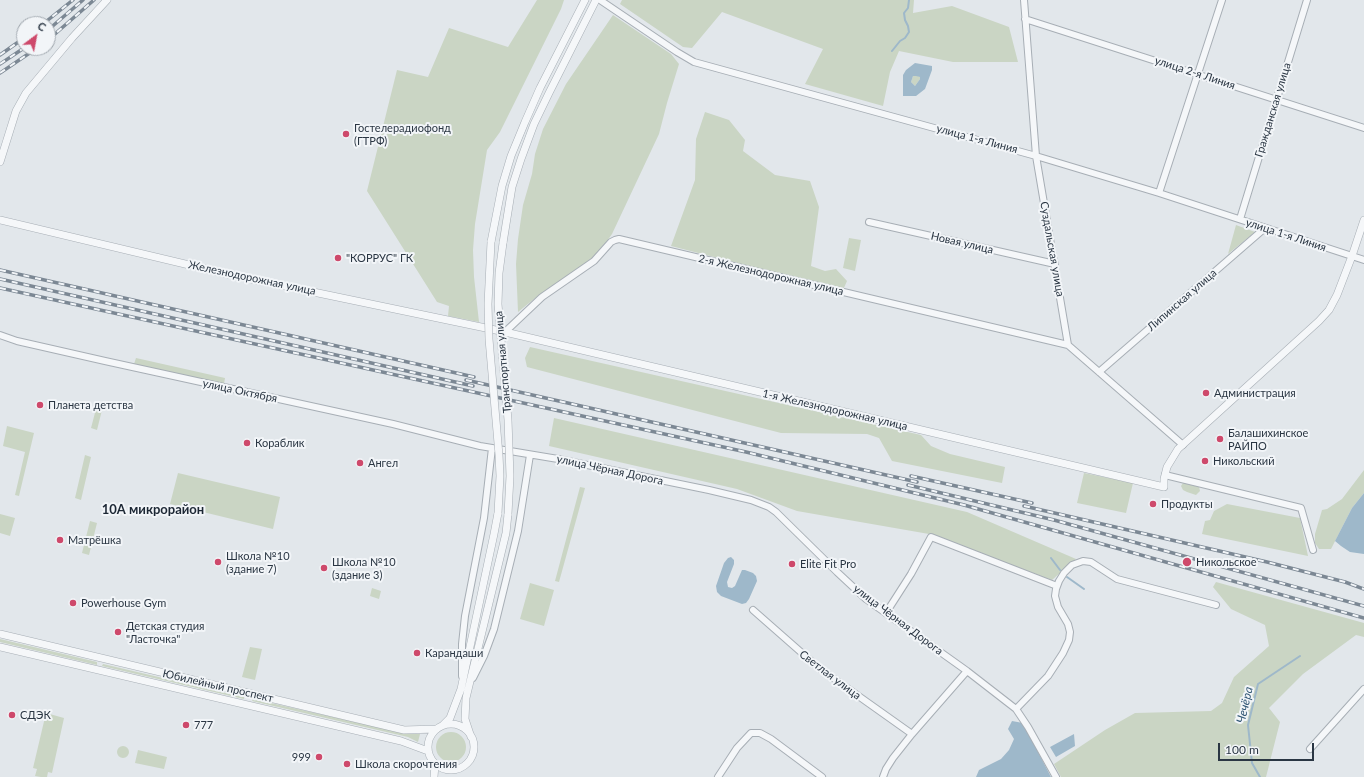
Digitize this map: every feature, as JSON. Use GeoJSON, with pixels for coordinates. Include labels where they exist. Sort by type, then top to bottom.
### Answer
{"type":"FeatureCollection","features":[{"type":"Feature","properties":{"kind":"street"},"geometry":{"type":"LineString","coordinates":[[0,162],[16,111],[26,93],[72,38],[107,0]]}},
{"type":"Feature","properties":{"kind":"street","name":"Транспортная улица"},"geometry":{"type":"LineString","coordinates":[[471,736],[465,719],[466,684],[498,513],[500,483],[489,339],[488,304],[491,242],[502,186],[511,156],[540,88],[585,0]]}},
{"type":"Feature","properties":{"kind":"street","name":"Транспортная улица"},"geometry":{"type":"LineString","coordinates":[[443,725],[450,718],[466,684],[506,533],[510,476],[508,420],[498,304],[499,273],[512,188],[534,124],[596,0]]}},
{"type":"Feature","properties":{"kind":"street","name":"улица 1-я Линия"},"geometry":{"type":"LineString","coordinates":[[600,0],[676,52],[694,62],[1036,156],[1159,193],[1364,260]]}},
{"type":"Feature","properties":{"kind":"street","name":"Суздальская улица"},"geometry":{"type":"LineString","coordinates":[[1024,0],[1036,156],[1068,345]]}},
{"type":"Feature","properties":{"kind":"street"},"geometry":{"type":"LineString","coordinates":[[1159,193],[1222,0]]}},
{"type":"Feature","properties":{"kind":"street","name":"Гражданская улица"},"geometry":{"type":"LineString","coordinates":[[1240,220],[1307,0]]}},
{"type":"Feature","properties":{"kind":"street","name":"улица 2-я Линия"},"geometry":{"type":"LineString","coordinates":[[1025,19],[1364,128]]}},
{"type":"Feature","properties":{"kind":"street","name":"Железнодорожная улица"},"geometry":{"type":"LineString","coordinates":[[0,220],[227,274],[505,332]]}},
{"type":"Feature","properties":{"kind":"street"},"geometry":{"type":"LineString","coordinates":[[1313,550],[1301,508],[1164,475],[1170,460],[1183,445],[1325,315],[1337,295],[1364,220]]}},
{"type":"Feature","properties":{"kind":"street","name":"Новая улица"},"geometry":{"type":"LineString","coordinates":[[869,222],[1055,264]]}},
{"type":"Feature","properties":{"kind":"street","name":"Липинская улица"},"geometry":{"type":"LineString","coordinates":[[1099,372],[1265,228]]}},
{"type":"Feature","properties":{"kind":"street","name":"2-я Железнодорожная улица"},"geometry":{"type":"LineString","coordinates":[[505,332],[542,297],[594,261],[611,242],[619,239],[1068,345]]}},
{"type":"Feature","properties":{"kind":"street","name":"1-я Железнодорожная улица"},"geometry":{"type":"LineString","coordinates":[[505,332],[1164,487],[1164,475]]}},
{"type":"Feature","properties":{"kind":"street","name":"улица Октября"},"geometry":{"type":"LineString","coordinates":[[0,335],[17,341],[91,358],[392,424],[492,448]]}},
{"type":"Feature","properties":{"kind":"street"},"geometry":{"type":"LineString","coordinates":[[1068,345],[1183,445]]}},
{"type":"Feature","properties":{"kind":"street"},"geometry":{"type":"LineString","coordinates":[[466,684],[462,650],[465,616],[483,525],[492,448]]}},
{"type":"Feature","properties":{"kind":"street","name":"улица Чёрная Дорога"},"geometry":{"type":"LineString","coordinates":[[492,448],[558,459],[709,490],[751,500],[769,507],[866,599],[967,671],[1016,709],[1028,727],[1056,777]]}},
{"type":"Feature","properties":{"kind":"street"},"geometry":{"type":"LineString","coordinates":[[466,684],[484,656],[494,628],[518,531],[530,455]]}},
{"type":"Feature","properties":{"kind":"street"},"geometry":{"type":"LineString","coordinates":[[886,613],[911,574],[930,537],[1057,586]]}},
{"type":"Feature","properties":{"kind":"street"},"geometry":{"type":"LineString","coordinates":[[1016,709],[1048,676],[1063,653],[1069,640],[1070,632],[1068,624],[1056,604],[1055,596],[1057,586],[1064,573],[1072,566],[1083,561],[1090,562],[1117,579],[1216,604]]}},
{"type":"Feature","properties":{"kind":"street","name":"Светлая улица"},"geometry":{"type":"LineString","coordinates":[[753,610],[819,668],[912,734]]}},
{"type":"Feature","properties":{"kind":"street","name":"Юбилейный проспект"},"geometry":{"type":"LineString","coordinates":[[0,634],[404,730],[436,729]]}},
{"type":"Feature","properties":{"kind":"street","name":"Юбилейный проспект"},"geometry":{"type":"LineString","coordinates":[[0,647],[401,740],[428,751]]}},
{"type":"Feature","properties":{"kind":"street"},"geometry":{"type":"LineString","coordinates":[[884,777],[886,769],[893,758],[967,671]]}},
{"type":"Feature","properties":{"kind":"street"},"geometry":{"type":"LineString","coordinates":[[1310,749],[1364,690]]}},
{"type":"Feature","properties":{"kind":"street"},"geometry":{"type":"LineString","coordinates":[[443,725],[456,725],[468,731],[471,736],[474,748],[473,754],[467,764],[456,770],[449,771],[442,769],[435,765],[430,759],[428,751],[429,739],[436,729],[443,725]]}},
{"type":"Feature","properties":{"kind":"street"},"geometry":{"type":"LineString","coordinates":[[718,777],[737,748],[752,733],[760,733],[771,739],[822,777]]}},
{"type":"Feature","properties":{"kind":"street"},"geometry":{"type":"LineString","coordinates":[[434,777],[435,765]]}},
{"type":"Feature","properties":{"kind":"street"},"geometry":{"type":"LineString","coordinates":[[450,777],[456,770]]}},
{"type":"Feature","properties":{"kind":"green space"},"geometry":{"type":"Polygon","coordinates":[[[537,0],[564,0],[561,9],[500,132],[487,150],[475,224],[473,250],[474,277],[479,322],[448,316],[449,306],[437,302],[367,191],[397,70],[428,77],[449,28],[508,47],[537,0]]]}},
{"type":"Feature","properties":{"kind":"green space"},"geometry":{"type":"Polygon","coordinates":[[[622,0],[914,0],[913,13],[952,6],[1009,27],[1018,62],[953,62],[899,51],[890,72],[883,106],[805,84],[823,49],[722,12],[692,48],[683,47],[620,4],[622,0]]]}},
{"type":"Feature","properties":{"kind":"green space"},"geometry":{"type":"Polygon","coordinates":[[[613,15],[671,54],[679,64],[659,134],[612,234],[597,255],[539,295],[518,312],[516,264],[518,239],[523,205],[532,174],[535,154],[543,129],[566,84],[613,15]]]}},
{"type":"Feature","properties":{"kind":"green space"},"geometry":{"type":"Polygon","coordinates":[[[916,75],[920,77],[920,79],[915,86],[911,82],[913,76],[916,75]]]}},
{"type":"Feature","properties":{"kind":"green space"},"geometry":{"type":"Polygon","coordinates":[[[705,112],[729,120],[745,140],[743,151],[775,175],[810,181],[819,207],[811,266],[825,271],[836,269],[847,281],[843,290],[671,246],[695,180],[696,139],[705,112]]]}},
{"type":"Feature","properties":{"kind":"green space"},"geometry":{"type":"Polygon","coordinates":[[[1236,225],[1255,232],[1228,254],[1236,225]]]}},
{"type":"Feature","properties":{"kind":"green space"},"geometry":{"type":"Polygon","coordinates":[[[849,238],[861,240],[855,271],[843,268],[849,238]]]}},
{"type":"Feature","properties":{"kind":"green space"},"geometry":{"type":"Polygon","coordinates":[[[530,347],[921,435],[931,446],[950,454],[1005,467],[1002,483],[892,461],[879,438],[867,434],[781,433],[527,367],[525,358],[530,347]]]}},
{"type":"Feature","properties":{"kind":"green space"},"geometry":{"type":"Polygon","coordinates":[[[136,358],[225,378],[224,384],[134,364],[136,358]]]}},
{"type":"Feature","properties":{"kind":"green space"},"geometry":{"type":"Polygon","coordinates":[[[96,409],[102,410],[97,430],[91,428],[96,409]]]}},
{"type":"Feature","properties":{"kind":"green space"},"geometry":{"type":"Polygon","coordinates":[[[554,418],[967,512],[1076,559],[1052,580],[929,534],[797,511],[737,489],[549,446],[554,418]]]}},
{"type":"Feature","properties":{"kind":"green space"},"geometry":{"type":"Polygon","coordinates":[[[7,426],[34,433],[19,496],[15,495],[25,452],[3,446],[7,426]]]}},
{"type":"Feature","properties":{"kind":"green space"},"geometry":{"type":"Polygon","coordinates":[[[85,455],[91,457],[81,500],[75,498],[85,455]]]}},
{"type":"Feature","properties":{"kind":"green space"},"geometry":{"type":"Polygon","coordinates":[[[1364,470],[1364,493],[1352,508],[1331,549],[1319,549],[1315,543],[1315,534],[1322,510],[1327,509],[1342,499],[1364,470]]]}},
{"type":"Feature","properties":{"kind":"green space"},"geometry":{"type":"Polygon","coordinates":[[[178,473],[280,497],[273,529],[170,504],[178,473]]]}},
{"type":"Feature","properties":{"kind":"green space"},"geometry":{"type":"Polygon","coordinates":[[[1084,473],[1133,483],[1126,513],[1077,503],[1084,473]]]}},
{"type":"Feature","properties":{"kind":"green space"},"geometry":{"type":"Polygon","coordinates":[[[1183,483],[1199,487],[1200,491],[1196,495],[1187,492],[1183,490],[1181,486],[1183,483]]]}},
{"type":"Feature","properties":{"kind":"green space"},"geometry":{"type":"Polygon","coordinates":[[[580,487],[585,488],[559,582],[555,581],[580,487]]]}},
{"type":"Feature","properties":{"kind":"green space"},"geometry":{"type":"Polygon","coordinates":[[[1227,504],[1300,518],[1308,556],[1202,534],[1205,521],[1210,520],[1214,511],[1227,504]]]}},
{"type":"Feature","properties":{"kind":"green space"},"geometry":{"type":"Polygon","coordinates":[[[0,514],[15,518],[10,536],[0,533],[0,514]]]}},
{"type":"Feature","properties":{"kind":"green space"},"geometry":{"type":"Polygon","coordinates":[[[90,521],[97,523],[89,555],[82,553],[90,521]]]}},
{"type":"Feature","properties":{"kind":"green space"},"geometry":{"type":"Polygon","coordinates":[[[1216,582],[1364,623],[1364,637],[1356,635],[1303,674],[1269,708],[1280,722],[1266,777],[1061,777],[1054,764],[1105,730],[1135,713],[1211,711],[1222,703],[1234,677],[1269,646],[1265,625],[1231,609],[1213,587],[1216,582]]]}},
{"type":"Feature","properties":{"kind":"green space"},"geometry":{"type":"Polygon","coordinates":[[[530,583],[554,590],[544,626],[520,619],[530,583]]]}},
{"type":"Feature","properties":{"kind":"green space"},"geometry":{"type":"Polygon","coordinates":[[[372,588],[381,591],[379,599],[370,596],[372,588]]]}},
{"type":"Feature","properties":{"kind":"green space"},"geometry":{"type":"Polygon","coordinates":[[[0,639],[97,662],[97,665],[0,642],[0,639]]]}},
{"type":"Feature","properties":{"kind":"green space"},"geometry":{"type":"Polygon","coordinates":[[[250,647],[262,649],[255,680],[242,677],[250,647]]]}},
{"type":"Feature","properties":{"kind":"green space"},"geometry":{"type":"Polygon","coordinates":[[[103,664],[244,697],[244,699],[102,666],[103,664]]]}},
{"type":"Feature","properties":{"kind":"green space"},"geometry":{"type":"Polygon","coordinates":[[[253,699],[409,734],[420,734],[418,742],[408,737],[252,701],[253,699]]]}},
{"type":"Feature","properties":{"kind":"green space"},"geometry":{"type":"Polygon","coordinates":[[[46,713],[64,718],[52,773],[48,772],[47,777],[41,777],[35,776],[37,769],[33,768],[46,713]]]}},
{"type":"Feature","properties":{"kind":"green space"},"geometry":{"type":"Polygon","coordinates":[[[451,732],[462,736],[466,747],[462,758],[451,762],[440,758],[436,747],[440,736],[451,732]]]}},
{"type":"Feature","properties":{"kind":"green space"},"geometry":{"type":"Polygon","coordinates":[[[125,746],[128,747],[128,757],[121,758],[118,757],[117,750],[118,747],[125,746]]]}},
{"type":"Feature","properties":{"kind":"green space"},"geometry":{"type":"Polygon","coordinates":[[[138,750],[167,757],[164,769],[135,763],[138,750]]]}},
{"type":"Feature","properties":{"kind":"water"},"geometry":{"type":"Polygon","coordinates":[[[915,63],[932,66],[925,89],[916,96],[903,96],[903,75],[906,70],[915,63]],[[913,76],[911,82],[915,86],[920,79],[920,77],[913,76]]]}},
{"type":"Feature","properties":{"kind":"water"},"geometry":{"type":"Polygon","coordinates":[[[1364,493],[1364,554],[1350,552],[1335,541],[1352,508],[1364,493]]]}},
{"type":"Feature","properties":{"kind":"water"},"geometry":{"type":"Polygon","coordinates":[[[731,557],[734,560],[734,564],[727,582],[728,587],[732,588],[735,586],[742,570],[753,573],[756,576],[757,581],[746,603],[742,604],[721,596],[717,592],[716,586],[724,563],[731,557]]]}},
{"type":"Feature","properties":{"kind":"water"},"geometry":{"type":"Polygon","coordinates":[[[1012,721],[1023,723],[1051,777],[976,777],[979,770],[1001,759],[1009,750],[1014,739],[1008,729],[1012,721]]]}},
{"type":"Feature","properties":{"kind":"water"},"geometry":{"type":"Polygon","coordinates":[[[1074,734],[1075,746],[1056,757],[1050,747],[1074,734]]]}},
{"type":"Feature","properties":{"kind":"waterway"},"geometry":{"type":"LineString","coordinates":[[892,51],[909,32],[904,13],[908,8],[909,0]]}},
{"type":"Feature","properties":{"kind":"waterway"},"geometry":{"type":"LineString","coordinates":[[1051,558],[1060,570]]}},
{"type":"Feature","properties":{"kind":"waterway"},"geometry":{"type":"LineString","coordinates":[[1067,577],[1084,589]]}},
{"type":"Feature","properties":{"kind":"waterway","name":"Чечёра"},"geometry":{"type":"LineString","coordinates":[[1260,777],[1252,763],[1248,725],[1258,684],[1300,656]]}},
{"type":"Feature","properties":{"kind":"railway"},"geometry":{"type":"LineString","coordinates":[[53,16],[73,0]]}},
{"type":"Feature","properties":{"kind":"railway"},"geometry":{"type":"LineString","coordinates":[[56,23],[83,0]]}},
{"type":"Feature","properties":{"kind":"railway"},"geometry":{"type":"LineString","coordinates":[[56,33],[94,0]]}},
{"type":"Feature","properties":{"kind":"railway"},"geometry":{"type":"LineString","coordinates":[[0,55],[16,44]]}},
{"type":"Feature","properties":{"kind":"railway"},"geometry":{"type":"LineString","coordinates":[[0,64],[16,53]]}},
{"type":"Feature","properties":{"kind":"railway"},"geometry":{"type":"LineString","coordinates":[[0,73],[25,56]]}},
{"type":"Feature","properties":{"kind":"railway"},"geometry":{"type":"LineString","coordinates":[[0,270],[474,377]]}},
{"type":"Feature","properties":{"kind":"railway"},"geometry":{"type":"LineString","coordinates":[[0,279],[473,386]]}},
{"type":"Feature","properties":{"kind":"railway"},"geometry":{"type":"LineString","coordinates":[[0,288],[746,452],[964,505],[1364,618]]}},
{"type":"Feature","properties":{"kind":"railway"},"geometry":{"type":"LineString","coordinates":[[466,380],[917,482]]}},
{"type":"Feature","properties":{"kind":"railway"},"geometry":{"type":"LineString","coordinates":[[911,476],[1032,503]]}},
{"type":"Feature","properties":{"kind":"railway"},"geometry":{"type":"LineString","coordinates":[[908,485],[1054,520],[1364,606]]}},
{"type":"Feature","properties":{"kind":"railway"},"geometry":{"type":"LineString","coordinates":[[1024,506],[1267,562],[1345,582],[1364,589]]}},
{"type":"Feature","properties":{"kind":"place","name":"Гостелерадиофонд (ГТРФ)"},"geometry":{"type":"Point","coordinates":[346,134]}},
{"type":"Feature","properties":{"kind":"place","name":"\"КОРРУС\" ГК"},"geometry":{"type":"Point","coordinates":[338,258]}},
{"type":"Feature","properties":{"kind":"place","name":"Администрация"},"geometry":{"type":"Point","coordinates":[1206,393]}},
{"type":"Feature","properties":{"kind":"place","name":"Планета детства"},"geometry":{"type":"Point","coordinates":[40,405]}},
{"type":"Feature","properties":{"kind":"place","name":"Балашихинское РАЙПО"},"geometry":{"type":"Point","coordinates":[1220,439]}},
{"type":"Feature","properties":{"kind":"place","name":"Кораблик"},"geometry":{"type":"Point","coordinates":[247,443]}},
{"type":"Feature","properties":{"kind":"place","name":"Никольский"},"geometry":{"type":"Point","coordinates":[1205,461]}},
{"type":"Feature","properties":{"kind":"place","name":"Ангел"},"geometry":{"type":"Point","coordinates":[360,463]}},
{"type":"Feature","properties":{"kind":"place","name":"Продукты"},"geometry":{"type":"Point","coordinates":[1153,504]}},
{"type":"Feature","properties":{"kind":"place","name":"Матрёшка"},"geometry":{"type":"Point","coordinates":[60,540]}},
{"type":"Feature","properties":{"kind":"place","name":"Школа №10 (здание 7)"},"geometry":{"type":"Point","coordinates":[218,562]}},
{"type":"Feature","properties":{"kind":"place","name":"Никольское"},"geometry":{"type":"Point","coordinates":[1187,562]}},
{"type":"Feature","properties":{"kind":"place","name":"Elite Fit Pro"},"geometry":{"type":"Point","coordinates":[792,564]}},
{"type":"Feature","properties":{"kind":"place","name":"Школа №10 (здание 3)"},"geometry":{"type":"Point","coordinates":[324,568]}},
{"type":"Feature","properties":{"kind":"place","name":"Powerhouse Gym"},"geometry":{"type":"Point","coordinates":[73,603]}},
{"type":"Feature","properties":{"kind":"place","name":"Детская студия \"Ласточка\""},"geometry":{"type":"Point","coordinates":[118,632]}},
{"type":"Feature","properties":{"kind":"place","name":"Карандаши"},"geometry":{"type":"Point","coordinates":[417,653]}},
{"type":"Feature","properties":{"kind":"place","name":"СДЭК"},"geometry":{"type":"Point","coordinates":[12,715]}},
{"type":"Feature","properties":{"kind":"place","name":"777"},"geometry":{"type":"Point","coordinates":[186,725]}},
{"type":"Feature","properties":{"kind":"place","name":"999"},"geometry":{"type":"Point","coordinates":[319,757]}},
{"type":"Feature","properties":{"kind":"place","name":"Школа скорочтения"},"geometry":{"type":"Point","coordinates":[347,764]}},
{"type":"Feature","properties":{"kind":"district","name":"10А микрорайон"},"geometry":{"type":"Point","coordinates":[153,510]}}]}
